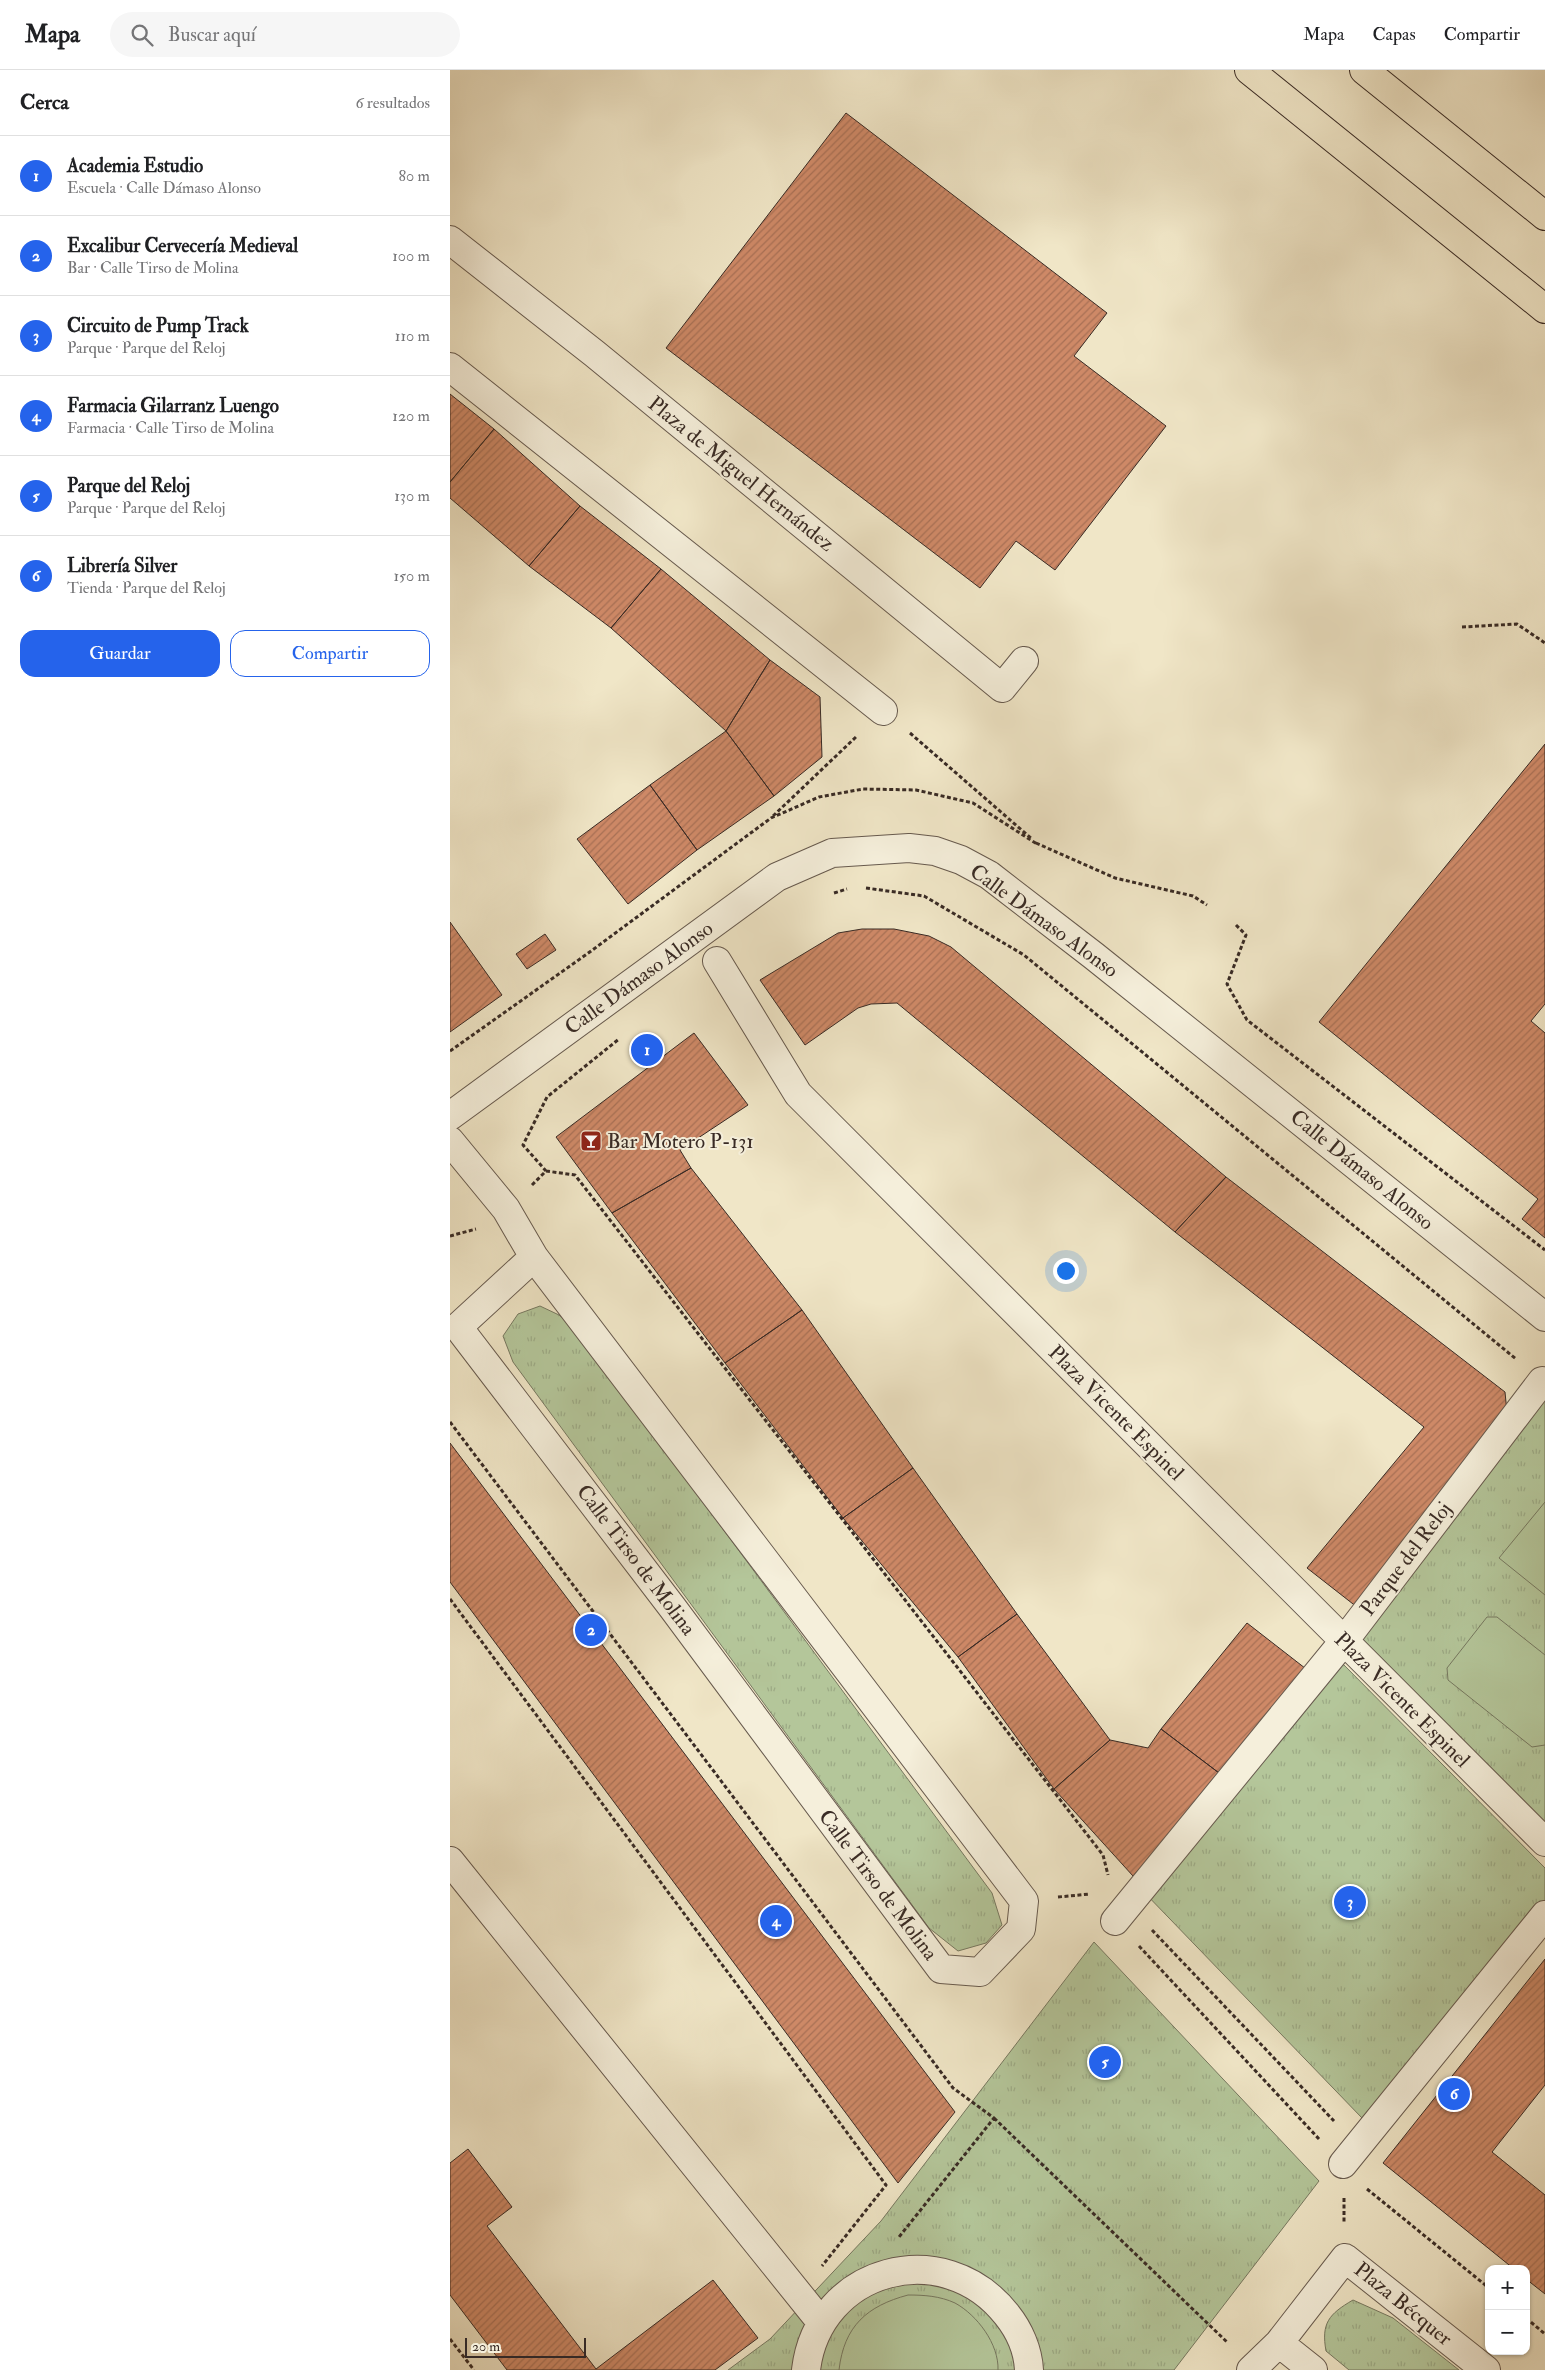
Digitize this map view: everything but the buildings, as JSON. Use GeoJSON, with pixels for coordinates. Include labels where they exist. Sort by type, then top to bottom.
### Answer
{"type":"FeatureCollection","features":[{"type":"Feature","properties":{"kind":"main road"},"geometry":{"type":"LineString","coordinates":[[1249,70],[1545,309]]}},
{"type":"Feature","properties":{"kind":"main road"},"geometry":{"type":"LineString","coordinates":[[1364,70],[1545,216]]}},
{"type":"Feature","properties":{"kind":"street","name":"Plaza de Miguel Hernández"},"geometry":{"type":"LineString","coordinates":[[450,240],[595,354],[1002,688],[1024,661]]}},
{"type":"Feature","properties":{"kind":"street"},"geometry":{"type":"LineString","coordinates":[[450,367],[883,711]]}},
{"type":"Feature","properties":{"kind":"street","name":"Calle Dámaso Alonso"},"geometry":{"type":"LineString","coordinates":[[450,1116],[777,877],[832,853],[909,848],[935,852],[961,860],[989,875],[1094,956],[1545,1317]]}},
{"type":"Feature","properties":{"kind":"street","name":"Plaza Vicente Espinel"},"geometry":{"type":"LineString","coordinates":[[717,961],[798,1094],[1545,1842]]}},
{"type":"Feature","properties":{"kind":"street"},"geometry":{"type":"LineString","coordinates":[[450,1141],[506,1209],[534,1257],[1024,1901]]}},
{"type":"Feature","properties":{"kind":"street","name":"Calle Tirso de Molina"},"geometry":{"type":"LineString","coordinates":[[534,1257],[458,1327],[672,1607],[941,1969],[980,1972],[1021,1929],[1024,1901]]}},
{"type":"Feature","properties":{"kind":"street","name":"Parque del Reloj"},"geometry":{"type":"LineString","coordinates":[[1122,1912],[1344,1641],[1542,1381]]}},
{"type":"Feature","properties":{"kind":"street"},"geometry":{"type":"LineString","coordinates":[[450,1861],[821,2322]]}},
{"type":"Feature","properties":{"kind":"street"},"geometry":{"type":"LineString","coordinates":[[1350,2155],[1545,1915]]}},
{"type":"Feature","properties":{"kind":"street","name":"Plaza Bécquer"},"geometry":{"type":"LineString","coordinates":[[1279,2343],[1345,2258],[1486,2370]]}},
{"type":"Feature","properties":{"kind":"street"},"geometry":{"type":"LineString","coordinates":[[806,2370],[808,2353],[821,2322],[840,2300],[862,2282],[896,2270],[932,2270],[966,2280],[995,2300],[1017,2328],[1028,2361],[1029,2370]]}},
{"type":"Feature","properties":{"kind":"street"},"geometry":{"type":"LineString","coordinates":[[1252,2369],[1279,2343],[1313,2370]]}},
{"type":"Feature","properties":{"kind":"path"},"geometry":{"type":"LineString","coordinates":[[1462,628],[1517,624],[1545,642]]}},
{"type":"Feature","properties":{"kind":"path"},"geometry":{"type":"LineString","coordinates":[[450,1051],[587,954],[771,818],[883,711],[997,806],[1037,844]]}},
{"type":"Feature","properties":{"kind":"path"},"geometry":{"type":"LineString","coordinates":[[771,818],[819,797],[863,789],[916,790],[973,803],[1037,844],[1115,878],[1193,896],[1207,906]]}},
{"type":"Feature","properties":{"kind":"path"},"geometry":{"type":"LineString","coordinates":[[830,895],[855,887]]}},
{"type":"Feature","properties":{"kind":"path"},"geometry":{"type":"LineString","coordinates":[[864,888],[924,896],[1024,955],[1542,1381]]}},
{"type":"Feature","properties":{"kind":"path"},"geometry":{"type":"LineString","coordinates":[[1236,925],[1246,935],[1227,984],[1247,1020],[1545,1250]]}},
{"type":"Feature","properties":{"kind":"path"},"geometry":{"type":"LineString","coordinates":[[624,1035],[547,1097],[523,1145],[546,1171],[575,1174],[1103,1855],[1108,1878],[1122,1912],[1350,2155],[1345,2258]]}},
{"type":"Feature","properties":{"kind":"path"},"geometry":{"type":"LineString","coordinates":[[527,1190],[546,1171]]}},
{"type":"Feature","properties":{"kind":"path"},"geometry":{"type":"LineString","coordinates":[[450,1236],[484,1226]]}},
{"type":"Feature","properties":{"kind":"path"},"geometry":{"type":"LineString","coordinates":[[450,1422],[953,2088],[994,2118],[1252,2369]]}},
{"type":"Feature","properties":{"kind":"path"},"geometry":{"type":"LineString","coordinates":[[450,1598],[886,2185],[800,2294]]}},
{"type":"Feature","properties":{"kind":"path"},"geometry":{"type":"LineString","coordinates":[[1024,1901],[1089,1893],[1122,1912],[1350,2155],[1367,2190],[1485,2285]]}},
{"type":"Feature","properties":{"kind":"path"},"geometry":{"type":"LineString","coordinates":[[898,2238],[994,2118]]}},
{"type":"Feature","properties":{"kind":"path"},"geometry":{"type":"LineString","coordinates":[[1530,2321],[1545,2334]]}},
{"type":"Feature","properties":{"kind":"path"},"geometry":{"type":"LineString","coordinates":[[450,2339],[474,2370]]}},
{"type":"Feature","properties":{"kind":"green space"},"geometry":{"type":"Polygon","coordinates":[[[540,1306],[559,1315],[575,1329],[992,1893],[1002,1925],[986,1943],[958,1951],[929,1928],[513,1362],[503,1336],[518,1314],[540,1306]]]}},
{"type":"Feature","properties":{"kind":"green space"},"geometry":{"type":"Polygon","coordinates":[[[1545,1397],[1545,1825],[1344,1641],[1545,1397]]]}},
{"type":"Feature","properties":{"kind":"green space"},"geometry":{"type":"Polygon","coordinates":[[[1545,1502],[1545,1595],[1499,1558],[1545,1502]]]}},
{"type":"Feature","properties":{"kind":"green space"},"geometry":{"type":"Polygon","coordinates":[[[1487,1617],[1497,1617],[1545,1655],[1545,1745],[1532,1747],[1448,1680],[1447,1668],[1487,1617]]]}},
{"type":"Feature","properties":{"kind":"green space"},"geometry":{"type":"Polygon","coordinates":[[[1339,1660],[1545,1868],[1545,1915],[1379,2121],[1362,2118],[1141,1889],[1339,1660]]]}},
{"type":"Feature","properties":{"kind":"green space"},"geometry":{"type":"Polygon","coordinates":[[[1094,1942],[1319,2181],[1174,2370],[728,2370],[770,2339],[881,2221],[1094,1942]]]}},
{"type":"Feature","properties":{"kind":"green space"},"geometry":{"type":"Polygon","coordinates":[[[908,2295],[938,2297],[963,2308],[979,2323],[991,2341],[995,2350],[998,2370],[839,2370],[846,2341],[860,2320],[881,2305],[908,2295]]]}},
{"type":"Feature","properties":{"kind":"green space"},"geometry":{"type":"Polygon","coordinates":[[[1353,2300],[1393,2318],[1459,2370],[1349,2370],[1326,2351],[1325,2333],[1326,2326],[1333,2315],[1353,2300]]]}},
{"type":"Feature","properties":{"kind":"place","name":"Academia Estudio"},"geometry":{"type":"Point","coordinates":[647,1050]}},
{"type":"Feature","properties":{"kind":"place","name":"Bar Motero P-131"},"geometry":{"type":"Point","coordinates":[591,1141]}},
{"type":"Feature","properties":{"kind":"place","name":"Excalibur Cervecería Medieval"},"geometry":{"type":"Point","coordinates":[591,1630]}},
{"type":"Feature","properties":{"kind":"place","name":"Circuito de Pump Track"},"geometry":{"type":"Point","coordinates":[1350,1902]}},
{"type":"Feature","properties":{"kind":"place","name":"Farmacia Gilarranz Luengo"},"geometry":{"type":"Point","coordinates":[776,1921]}},
{"type":"Feature","properties":{"kind":"place","name":"Parque del Reloj"},"geometry":{"type":"Point","coordinates":[1105,2062]}},
{"type":"Feature","properties":{"kind":"place","name":"Librería Silver"},"geometry":{"type":"Point","coordinates":[1454,2094]}}]}
